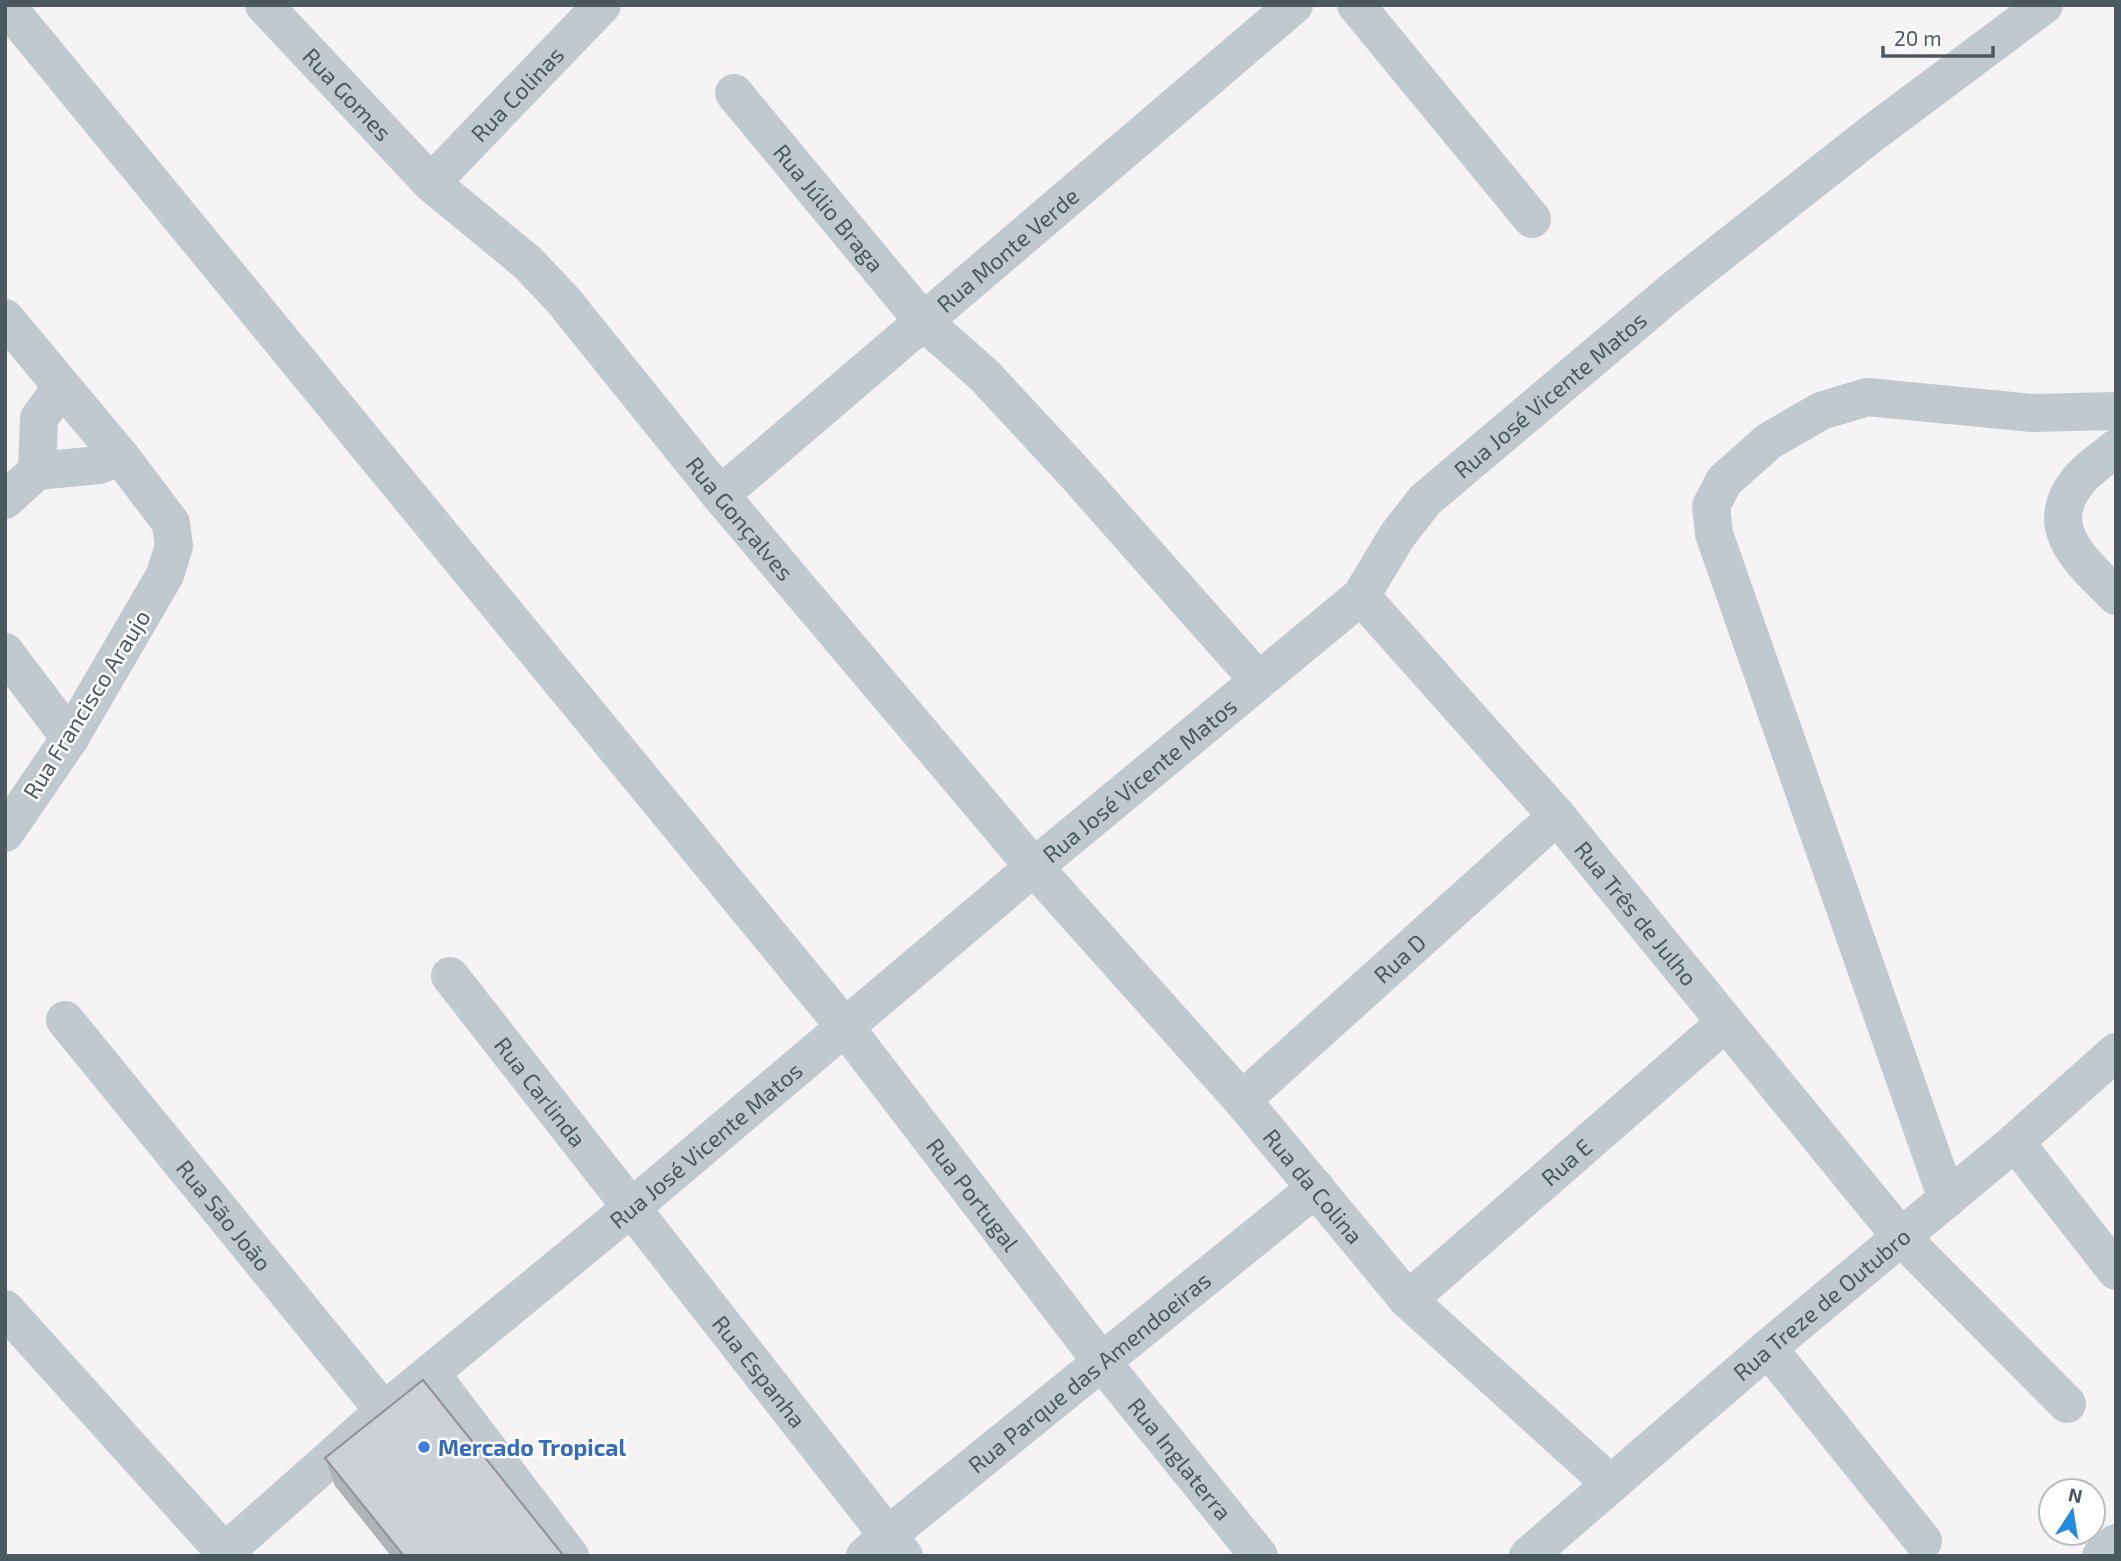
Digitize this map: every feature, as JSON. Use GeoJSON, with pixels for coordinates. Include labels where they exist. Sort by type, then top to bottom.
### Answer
{"type":"FeatureCollection","features":[{"type":"Feature","properties":{"kind":"street","name":"Rua Portugal"},"geometry":{"type":"LineString","coordinates":[[6,5],[845,1027],[1101,1361]]}},
{"type":"Feature","properties":{"kind":"street","name":"Rua Gomes"},"geometry":{"type":"LineString","coordinates":[[264,5],[431,183]]}},
{"type":"Feature","properties":{"kind":"street","name":"Rua Colinas"},"geometry":{"type":"LineString","coordinates":[[431,183],[602,5]]}},
{"type":"Feature","properties":{"kind":"street","name":"Rua Monte Verde"},"geometry":{"type":"LineString","coordinates":[[720,495],[1293,5]]}},
{"type":"Feature","properties":{"kind":"street"},"geometry":{"type":"LineString","coordinates":[[1356,5],[1532,219]]}},
{"type":"Feature","properties":{"kind":"street","name":"Rua José Vicente Matos"},"geometry":{"type":"LineString","coordinates":[[226,1554],[384,1411],[631,1208],[1034,867],[1361,596],[1396,536],[1425,500],[1676,288],[1870,135],[2044,5]]}},
{"type":"Feature","properties":{"kind":"street","name":"Rua Júlio Braga"},"geometry":{"type":"LineString","coordinates":[[734,93],[923,321],[985,376],[1021,414],[1258,680]]}},
{"type":"Feature","properties":{"kind":"street","name":"Rua Gonçalves"},"geometry":{"type":"LineString","coordinates":[[431,183],[528,263],[564,300],[720,495],[1034,867]]}},
{"type":"Feature","properties":{"kind":"street","name":"Rua Francisco Araujo"},"geometry":{"type":"LineString","coordinates":[[5,318],[121,457],[171,523],[174,546],[165,575],[70,738],[5,833]]}},
{"type":"Feature","properties":{"kind":"street"},"geometry":{"type":"LineString","coordinates":[[37,471],[38,418],[62,387]]}},
{"type":"Feature","properties":{"kind":"street"},"geometry":{"type":"LineString","coordinates":[[1947,1199],[1714,534],[1711,506],[1724,481],[1769,441],[1821,411],[1867,397],[2033,413],[2116,411]]}},
{"type":"Feature","properties":{"kind":"street"},"geometry":{"type":"LineString","coordinates":[[2116,449],[2079,479],[2065,501],[2062,529],[2078,557],[2116,596]]}},
{"type":"Feature","properties":{"kind":"street"},"geometry":{"type":"LineString","coordinates":[[5,500],[37,471],[99,465],[121,457]]}},
{"type":"Feature","properties":{"kind":"street","name":"Rua Três de Julho"},"geometry":{"type":"LineString","coordinates":[[1361,596],[1557,816],[1901,1237],[2067,1404]]}},
{"type":"Feature","properties":{"kind":"street"},"geometry":{"type":"LineString","coordinates":[[5,652],[70,738]]}},
{"type":"Feature","properties":{"kind":"street","name":"Rua D"},"geometry":{"type":"LineString","coordinates":[[1242,1100],[1557,816]]}},
{"type":"Feature","properties":{"kind":"street","name":"Rua da Colina"},"geometry":{"type":"LineString","coordinates":[[1034,867],[1242,1100],[1408,1300],[1611,1484]]}},
{"type":"Feature","properties":{"kind":"street","name":"Rua Carlinda"},"geometry":{"type":"LineString","coordinates":[[450,976],[631,1208]]}},
{"type":"Feature","properties":{"kind":"street","name":"Rua São João"},"geometry":{"type":"LineString","coordinates":[[65,1020],[384,1411]]}},
{"type":"Feature","properties":{"kind":"street","name":"Rua E"},"geometry":{"type":"LineString","coordinates":[[1408,1300],[1725,1023]]}},
{"type":"Feature","properties":{"kind":"street","name":"Rua Treze de Outubro"},"geometry":{"type":"LineString","coordinates":[[1528,1556],[1768,1348],[2015,1142],[2116,1052]]}},
{"type":"Feature","properties":{"kind":"street"},"geometry":{"type":"LineString","coordinates":[[2015,1142],[2116,1271]]}},
{"type":"Feature","properties":{"kind":"street","name":"Rua Parque das Amendoeiras"},"geometry":{"type":"LineString","coordinates":[[885,1549],[1101,1361],[1316,1188]]}},
{"type":"Feature","properties":{"kind":"street","name":"Rua Espanha"},"geometry":{"type":"LineString","coordinates":[[631,1208],[885,1549]]}},
{"type":"Feature","properties":{"kind":"street"},"geometry":{"type":"LineString","coordinates":[[5,1309],[226,1554]]}},
{"type":"Feature","properties":{"kind":"street"},"geometry":{"type":"LineString","coordinates":[[1768,1348],[1923,1541]]}},
{"type":"Feature","properties":{"kind":"street","name":"Rua Inglaterra"},"geometry":{"type":"LineString","coordinates":[[1101,1361],[1259,1556]]}},
{"type":"Feature","properties":{"kind":"street"},"geometry":{"type":"LineString","coordinates":[[431,1374],[570,1556]]}},
{"type":"Feature","properties":{"kind":"street"},"geometry":{"type":"LineString","coordinates":[[2101,1556],[2116,1544]]}},
{"type":"Feature","properties":{"kind":"building","name":"Mercado Tropical"},"geometry":{"type":"Polygon","coordinates":[[[423,1380],[564,1556],[404,1556],[325,1458],[423,1380]]]}},
{"type":"Feature","properties":{"kind":"place","name":"Mercado Tropical"},"geometry":{"type":"Point","coordinates":[424,1447]}}]}
